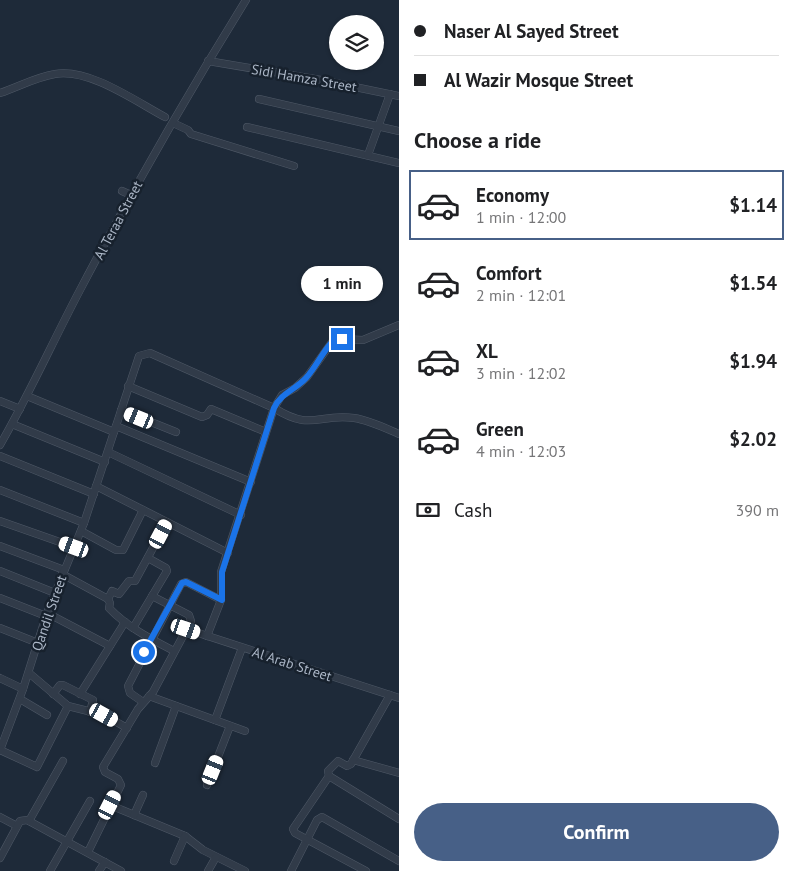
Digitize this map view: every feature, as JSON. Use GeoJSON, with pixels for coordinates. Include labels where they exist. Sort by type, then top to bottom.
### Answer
{"type":"FeatureCollection","features":[{"type":"Feature","properties":{"kind":"street","name":"Al Teraa Street"},"geometry":{"type":"LineString","coordinates":[[0,445],[27,396],[79,291],[131,195],[208,61],[246,0]]}},
{"type":"Feature","properties":{"kind":"street","name":"Sidi Hamza Street"},"geometry":{"type":"LineString","coordinates":[[208,61],[321,80],[399,96]]}},
{"type":"Feature","properties":{"kind":"street"},"geometry":{"type":"LineString","coordinates":[[0,93],[42,77],[72,74],[92,79],[165,117]]}},
{"type":"Feature","properties":{"kind":"street"},"geometry":{"type":"LineString","coordinates":[[368,156],[390,94]]}},
{"type":"Feature","properties":{"kind":"street"},"geometry":{"type":"LineString","coordinates":[[259,100],[399,131]]}},
{"type":"Feature","properties":{"kind":"street"},"geometry":{"type":"LineString","coordinates":[[173,123],[188,130],[190,134],[294,166]]}},
{"type":"Feature","properties":{"kind":"street"},"geometry":{"type":"LineString","coordinates":[[246,127],[399,163]]}},
{"type":"Feature","properties":{"kind":"street"},"geometry":{"type":"LineString","coordinates":[[122,191],[131,195]]}},
{"type":"Feature","properties":{"kind":"street"},"geometry":{"type":"LineString","coordinates":[[208,636],[222,600],[220,580],[274,408],[282,395],[295,388],[307,377],[332,342],[342,339],[363,340],[399,325]]}},
{"type":"Feature","properties":{"kind":"street","name":"Qandil Street"},"geometry":{"type":"LineString","coordinates":[[0,750],[3,732],[20,699],[55,593],[84,523],[139,356],[150,353],[274,408]]}},
{"type":"Feature","properties":{"kind":"street"},"geometry":{"type":"LineString","coordinates":[[128,386],[202,416],[207,416],[211,409],[266,432]]}},
{"type":"Feature","properties":{"kind":"street"},"geometry":{"type":"LineString","coordinates":[[27,396],[251,482]]}},
{"type":"Feature","properties":{"kind":"street"},"geometry":{"type":"LineString","coordinates":[[0,401],[20,409]]}},
{"type":"Feature","properties":{"kind":"street"},"geometry":{"type":"LineString","coordinates":[[274,408],[297,420],[318,421],[354,418],[399,434]]}},
{"type":"Feature","properties":{"kind":"street"},"geometry":{"type":"LineString","coordinates":[[121,410],[176,432]]}},
{"type":"Feature","properties":{"kind":"street"},"geometry":{"type":"LineString","coordinates":[[12,424],[105,462]]}},
{"type":"Feature","properties":{"kind":"street"},"geometry":{"type":"LineString","coordinates":[[108,452],[240,515]]}},
{"type":"Feature","properties":{"kind":"street"},"geometry":{"type":"LineString","coordinates":[[0,456],[95,490],[144,510],[228,553]]}},
{"type":"Feature","properties":{"kind":"street"},"geometry":{"type":"LineString","coordinates":[[0,490],[84,523]]}},
{"type":"Feature","properties":{"kind":"street"},"geometry":{"type":"LineString","coordinates":[[81,530],[120,551],[123,550],[144,510]]}},
{"type":"Feature","properties":{"kind":"street"},"geometry":{"type":"LineString","coordinates":[[0,521],[74,547]]}},
{"type":"Feature","properties":{"kind":"street"},"geometry":{"type":"LineString","coordinates":[[108,599],[112,591],[120,593],[129,581],[134,582],[167,522]]}},
{"type":"Feature","properties":{"kind":"street"},"geometry":{"type":"LineString","coordinates":[[0,546],[63,572],[108,599],[110,603],[109,608],[125,622],[174,651]]}},
{"type":"Feature","properties":{"kind":"street"},"geometry":{"type":"LineString","coordinates":[[133,628],[167,570],[148,558]]}},
{"type":"Feature","properties":{"kind":"street"},"geometry":{"type":"LineString","coordinates":[[0,571],[55,593]]}},
{"type":"Feature","properties":{"kind":"street"},"geometry":{"type":"LineString","coordinates":[[144,702],[130,693],[128,686],[181,584],[186,582],[222,600]]}},
{"type":"Feature","properties":{"kind":"street"},"geometry":{"type":"LineString","coordinates":[[88,852],[121,785],[118,779],[105,772],[103,767],[149,696],[191,621],[190,616],[152,596]]}},
{"type":"Feature","properties":{"kind":"street"},"geometry":{"type":"LineString","coordinates":[[0,598],[47,615],[110,646]]}},
{"type":"Feature","properties":{"kind":"street"},"geometry":{"type":"LineString","coordinates":[[80,694],[125,622]]}},
{"type":"Feature","properties":{"kind":"street"},"geometry":{"type":"LineString","coordinates":[[0,628],[38,643]]}},
{"type":"Feature","properties":{"kind":"street","name":"Al Arab Street"},"geometry":{"type":"LineString","coordinates":[[186,629],[396,696]]}},
{"type":"Feature","properties":{"kind":"street"},"geometry":{"type":"LineString","coordinates":[[215,720],[242,648]]}},
{"type":"Feature","properties":{"kind":"street"},"geometry":{"type":"LineString","coordinates":[[29,673],[68,706],[104,715],[127,728]]}},
{"type":"Feature","properties":{"kind":"street"},"geometry":{"type":"LineString","coordinates":[[0,678],[23,689]]}},
{"type":"Feature","properties":{"kind":"street"},"geometry":{"type":"LineString","coordinates":[[54,694],[61,684],[93,700],[90,712]]}},
{"type":"Feature","properties":{"kind":"street"},"geometry":{"type":"LineString","coordinates":[[149,696],[245,731]]}},
{"type":"Feature","properties":{"kind":"street"},"geometry":{"type":"LineString","coordinates":[[366,871],[295,834],[294,826],[329,776],[328,772],[336,761],[348,766],[396,696]]}},
{"type":"Feature","properties":{"kind":"street"},"geometry":{"type":"LineString","coordinates":[[20,699],[47,715]]}},
{"type":"Feature","properties":{"kind":"street"},"geometry":{"type":"LineString","coordinates":[[0,750],[37,767],[68,706]]}},
{"type":"Feature","properties":{"kind":"street"},"geometry":{"type":"LineString","coordinates":[[155,763],[176,706]]}},
{"type":"Feature","properties":{"kind":"street"},"geometry":{"type":"LineString","coordinates":[[207,784],[230,726]]}},
{"type":"Feature","properties":{"kind":"street"},"geometry":{"type":"LineString","coordinates":[[353,760],[399,773]]}},
{"type":"Feature","properties":{"kind":"street"},"geometry":{"type":"LineString","coordinates":[[0,817],[19,824],[29,821],[63,761]]}},
{"type":"Feature","properties":{"kind":"street"},"geometry":{"type":"LineString","coordinates":[[329,776],[399,819]]}},
{"type":"Feature","properties":{"kind":"street"},"geometry":{"type":"LineString","coordinates":[[134,815],[143,795]]}},
{"type":"Feature","properties":{"kind":"street"},"geometry":{"type":"LineString","coordinates":[[50,871],[90,801]]}},
{"type":"Feature","properties":{"kind":"street"},"geometry":{"type":"LineString","coordinates":[[110,805],[185,836],[203,850],[245,871]]}},
{"type":"Feature","properties":{"kind":"street"},"geometry":{"type":"LineString","coordinates":[[291,871],[319,818],[325,818],[399,861]]}},
{"type":"Feature","properties":{"kind":"street"},"geometry":{"type":"LineString","coordinates":[[29,821],[121,871]]}},
{"type":"Feature","properties":{"kind":"street"},"geometry":{"type":"LineString","coordinates":[[0,858],[19,824]]}},
{"type":"Feature","properties":{"kind":"street"},"geometry":{"type":"LineString","coordinates":[[174,860],[185,836]]}},
{"type":"Feature","properties":{"kind":"street"},"geometry":{"type":"LineString","coordinates":[[208,871],[216,857]]}},
{"type":"Feature","properties":{"kind":"street"},"geometry":{"type":"LineString","coordinates":[[99,871],[105,862]]}},
{"type":"Feature","properties":{"kind":"route"},"geometry":{"type":"LineString","coordinates":[[144,652],[182,583],[186,582],[222,600],[220,587],[222,572],[274,408],[282,395],[295,388],[307,377],[327,347],[332,342],[342,339]]}}]}
